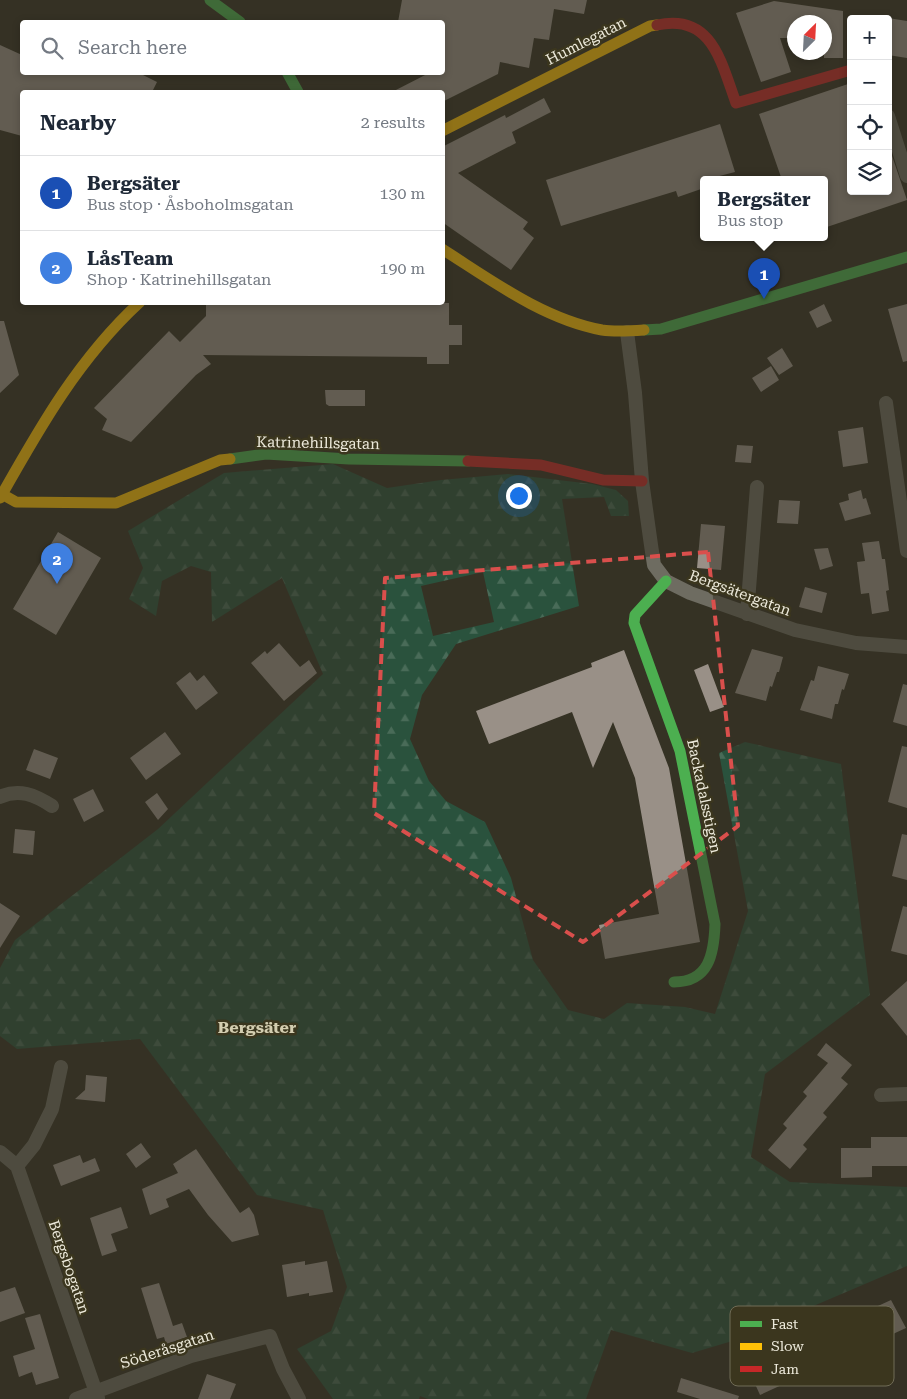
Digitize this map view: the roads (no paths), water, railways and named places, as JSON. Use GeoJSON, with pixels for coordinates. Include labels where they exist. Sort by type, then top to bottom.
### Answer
{"type":"FeatureCollection","features":[{"type":"Feature","properties":{"kind":"street"},"geometry":{"type":"LineString","coordinates":[[210,0],[237,20]]}},
{"type":"Feature","properties":{"kind":"street","name":"Humlegatan"},"geometry":{"type":"LineString","coordinates":[[445,129],[650,26],[666,21],[683,22],[697,27],[711,40],[736,103],[847,71]]}},
{"type":"Feature","properties":{"kind":"street"},"geometry":{"type":"LineString","coordinates":[[289,75],[297,90]]}},
{"type":"Feature","properties":{"kind":"street"},"geometry":{"type":"LineString","coordinates":[[892,129],[907,176]]}},
{"type":"Feature","properties":{"kind":"street"},"geometry":{"type":"LineString","coordinates":[[445,251],[532,303],[583,325],[627,332],[661,328],[907,257]]}},
{"type":"Feature","properties":{"kind":"street"},"geometry":{"type":"LineString","coordinates":[[1,495],[69,383],[126,314],[136,305]]}},
{"type":"Feature","properties":{"kind":"street","name":"Bergsätergatan"},"geometry":{"type":"LineString","coordinates":[[627,332],[635,393],[642,482],[654,565],[666,581],[690,594],[803,632],[856,642],[907,647]]}},
{"type":"Feature","properties":{"kind":"street"},"geometry":{"type":"LineString","coordinates":[[886,403],[907,551]]}},
{"type":"Feature","properties":{"kind":"street","name":"Katrinehillsgatan"},"geometry":{"type":"LineString","coordinates":[[1,495],[16,502],[116,503],[220,460],[266,454],[349,459],[495,460],[541,465],[603,480],[642,482]]}},
{"type":"Feature","properties":{"kind":"street"},"geometry":{"type":"LineString","coordinates":[[747,614],[758,487]]}},
{"type":"Feature","properties":{"kind":"street","name":"Backadalsstigen"},"geometry":{"type":"LineString","coordinates":[[666,581],[635,615],[634,623],[674,728],[682,757],[714,916],[716,935],[713,949],[702,972],[690,980],[674,982]]}},
{"type":"Feature","properties":{"kind":"street"},"geometry":{"type":"LineString","coordinates":[[0,797],[8,793],[23,792],[52,806]]}},
{"type":"Feature","properties":{"kind":"street"},"geometry":{"type":"LineString","coordinates":[[0,1152],[17,1166],[34,1145],[52,1110],[61,1066]]}},
{"type":"Feature","properties":{"kind":"street"},"geometry":{"type":"LineString","coordinates":[[881,1095],[907,1094]]}},
{"type":"Feature","properties":{"kind":"street","name":"Bergsbogatan"},"geometry":{"type":"LineString","coordinates":[[17,1166],[97,1395]]}},
{"type":"Feature","properties":{"kind":"street","name":"Söderåsgatan"},"geometry":{"type":"LineString","coordinates":[[76,1399],[97,1395],[191,1356],[270,1336],[283,1369],[299,1399]]}},
{"type":"Feature","properties":{"kind":"place","name":"Bergsäter"},"geometry":{"type":"Point","coordinates":[764,299]}},
{"type":"Feature","properties":{"kind":"place","name":"LåsTeam"},"geometry":{"type":"Point","coordinates":[57,584]}},
{"type":"Feature","properties":{"kind":"district","name":"Bergsäter"},"geometry":{"type":"Point","coordinates":[257,1027]}}]}
